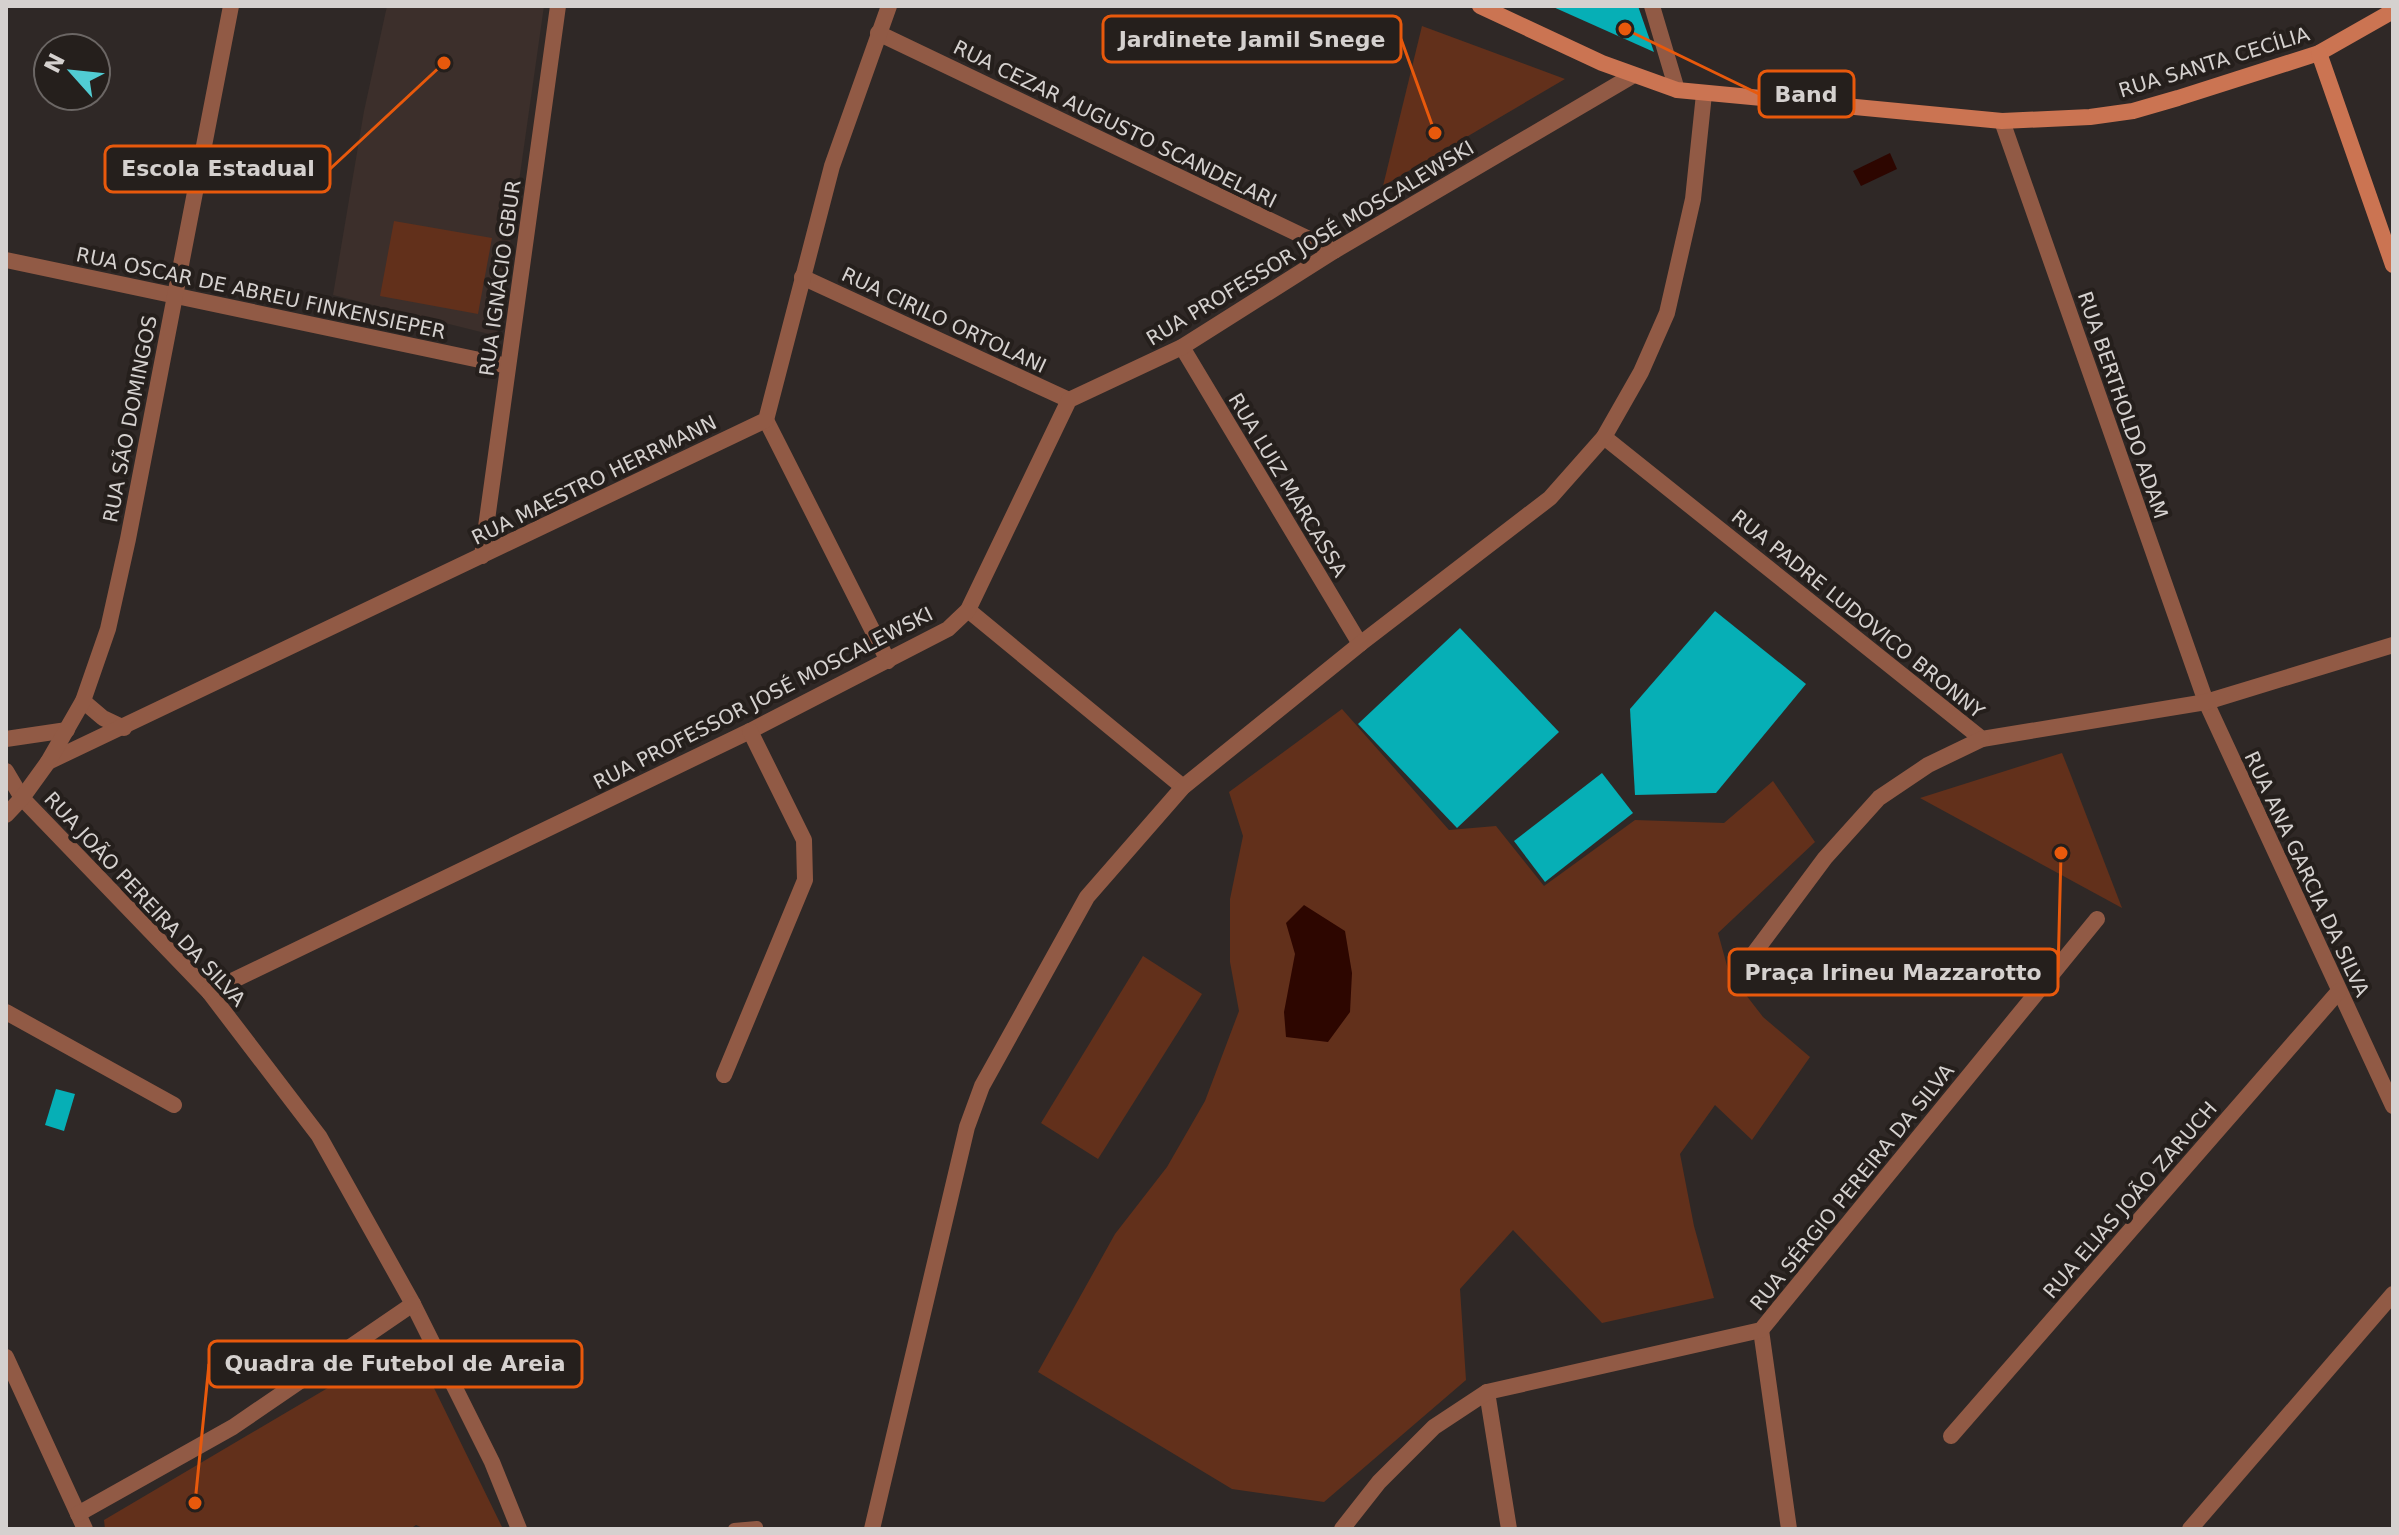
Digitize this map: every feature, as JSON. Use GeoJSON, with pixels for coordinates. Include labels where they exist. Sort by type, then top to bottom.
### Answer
{"type":"FeatureCollection","features":[{"type":"Feature","properties":{"kind":"main road","name":"RUA SANTA CECÍLIA"},"geometry":{"type":"LineString","coordinates":[[1480,6],[1632,76],[1677,90],[2002,121],[2065,119],[2133,111],[2319,53],[2393,11]]}},
{"type":"Feature","properties":{"kind":"main road"},"geometry":{"type":"LineString","coordinates":[[2319,53],[2393,265]]}},
{"type":"Feature","properties":{"kind":"street","name":"RUA SÃO DOMINGOS"},"geometry":{"type":"LineString","coordinates":[[6,815],[48,762],[83,701],[96,669],[119,582],[231,6]]}},
{"type":"Feature","properties":{"kind":"street","name":"RUA IGNÁCIO GBUR"},"geometry":{"type":"LineString","coordinates":[[482,556],[558,6]]}},
{"type":"Feature","properties":{"kind":"street"},"geometry":{"type":"LineString","coordinates":[[888,661],[766,420],[832,166],[889,6]]}},
{"type":"Feature","properties":{"kind":"street"},"geometry":{"type":"LineString","coordinates":[[1652,6],[1677,90]]}},
{"type":"Feature","properties":{"kind":"street","name":"RUA CEZAR AUGUSTO SCANDELARI"},"geometry":{"type":"LineString","coordinates":[[878,33],[1334,251]]}},
{"type":"Feature","properties":{"kind":"street","name":"RUA PROFESSOR JOSÉ MOSCALEWSKI"},"geometry":{"type":"LineString","coordinates":[[209,992],[750,731],[948,629],[968,610],[1069,400],[1182,347],[1334,251],[1632,76]]}},
{"type":"Feature","properties":{"kind":"street"},"geometry":{"type":"LineString","coordinates":[[872,1529],[967,1127],[982,1086],[1087,897],[1183,787],[1360,644],[1550,498],[1604,437],[1641,372],[1667,313],[1693,199],[1704,94]]}},
{"type":"Feature","properties":{"kind":"street","name":"RUA BERTHOLDO ADAM"},"geometry":{"type":"LineString","coordinates":[[2002,121],[2206,702]]}},
{"type":"Feature","properties":{"kind":"street","name":"RUA OSCAR DE ABREU FINKENSIEPER"},"geometry":{"type":"LineString","coordinates":[[6,260],[508,366]]}},
{"type":"Feature","properties":{"kind":"street","name":"RUA CIRILO ORTOLANI"},"geometry":{"type":"LineString","coordinates":[[802,277],[1069,400]]}},
{"type":"Feature","properties":{"kind":"street","name":"RUA LUIZ MARCASSA"},"geometry":{"type":"LineString","coordinates":[[1182,347],[1360,644]]}},
{"type":"Feature","properties":{"kind":"street","name":"RUA MAESTRO HERRMANN"},"geometry":{"type":"LineString","coordinates":[[48,762],[766,420]]}},
{"type":"Feature","properties":{"kind":"street","name":"RUA PADRE LUDOVICO BRONNY"},"geometry":{"type":"LineString","coordinates":[[1604,437],[1982,739],[2206,702],[2393,645]]}},
{"type":"Feature","properties":{"kind":"street"},"geometry":{"type":"LineString","coordinates":[[968,610],[1183,787]]}},
{"type":"Feature","properties":{"kind":"street"},"geometry":{"type":"LineString","coordinates":[[83,701],[103,718],[124,728]]}},
{"type":"Feature","properties":{"kind":"street","name":"RUA ANA GARCIA DA SILVA"},"geometry":{"type":"LineString","coordinates":[[2206,702],[2393,1106]]}},
{"type":"Feature","properties":{"kind":"street"},"geometry":{"type":"LineString","coordinates":[[6,739],[67,730]]}},
{"type":"Feature","properties":{"kind":"street"},"geometry":{"type":"LineString","coordinates":[[724,1075],[805,880],[804,840],[750,731]]}},
{"type":"Feature","properties":{"kind":"street"},"geometry":{"type":"LineString","coordinates":[[1746,964],[1825,858],[1879,798],[1928,765],[1982,739]]}},
{"type":"Feature","properties":{"kind":"street","name":"RUA JOÃO PEREIRA DA SILVA"},"geometry":{"type":"LineString","coordinates":[[6,771],[22,798],[209,992],[319,1136],[413,1304],[492,1462],[519,1529]]}},
{"type":"Feature","properties":{"kind":"street","name":"RUA SÉRGIO PEREIRA DA SILVA"},"geometry":{"type":"LineString","coordinates":[[1342,1529],[1379,1482],[1434,1427],[1487,1392],[1761,1330],[2097,919]]}},
{"type":"Feature","properties":{"kind":"street","name":"RUA ELIAS JOÃO ZARUCH"},"geometry":{"type":"LineString","coordinates":[[1951,1436],[2339,991]]}},
{"type":"Feature","properties":{"kind":"street"},"geometry":{"type":"LineString","coordinates":[[6,1012],[174,1105]]}},
{"type":"Feature","properties":{"kind":"street"},"geometry":{"type":"LineString","coordinates":[[2190,1529],[2393,1294]]}},
{"type":"Feature","properties":{"kind":"street"},"geometry":{"type":"LineString","coordinates":[[6,1357],[81,1521],[233,1427],[413,1304]]}},
{"type":"Feature","properties":{"kind":"street"},"geometry":{"type":"LineString","coordinates":[[1761,1330],[1789,1529]]}},
{"type":"Feature","properties":{"kind":"street"},"geometry":{"type":"LineString","coordinates":[[1487,1392],[1509,1529]]}},
{"type":"Feature","properties":{"kind":"lane"},"geometry":{"type":"LineString","coordinates":[[734,1529],[757,1527]]}},
{"type":"Feature","properties":{"kind":"shaded area"},"geometry":{"type":"Polygon","coordinates":[[[387,6],[544,6],[497,336],[333,295],[364,111],[387,6]]]}},
{"type":"Feature","properties":{"kind":"shaded area"},"geometry":{"type":"Polygon","coordinates":[[[1422,26],[1565,79],[1383,186],[1422,26]]]}},
{"type":"Feature","properties":{"kind":"shaded area"},"geometry":{"type":"Polygon","coordinates":[[[1890,153],[1897,169],[1861,186],[1853,171],[1890,153]]]}},
{"type":"Feature","properties":{"kind":"shaded area"},"geometry":{"type":"Polygon","coordinates":[[[394,221],[492,238],[478,314],[380,296],[394,221]]]}},
{"type":"Feature","properties":{"kind":"shaded area"},"geometry":{"type":"Polygon","coordinates":[[[1342,709],[1449,830],[1496,826],[1544,886],[1635,820],[1724,823],[1773,781],[1815,842],[1718,933],[1729,973],[1763,1017],[1810,1057],[1752,1140],[1715,1105],[1680,1154],[1694,1226],[1714,1298],[1602,1323],[1513,1230],[1460,1289],[1466,1380],[1324,1502],[1232,1489],[1038,1372],[1115,1234],[1167,1167],[1205,1101],[1239,1011],[1230,962],[1230,899],[1243,836],[1229,792],[1342,709]]]}},
{"type":"Feature","properties":{"kind":"shaded area"},"geometry":{"type":"Polygon","coordinates":[[[2062,753],[2070,773],[2122,908],[1920,798],[2062,753]]]}},
{"type":"Feature","properties":{"kind":"shaded area"},"geometry":{"type":"Polygon","coordinates":[[[1304,905],[1345,931],[1352,973],[1350,1012],[1328,1042],[1286,1037],[1284,1012],[1295,954],[1286,923],[1304,905]]]}},
{"type":"Feature","properties":{"kind":"shaded area"},"geometry":{"type":"Polygon","coordinates":[[[1143,956],[1202,994],[1098,1159],[1041,1123],[1143,956]]]}},
{"type":"Feature","properties":{"kind":"shaded area"},"geometry":{"type":"Polygon","coordinates":[[[411,1341],[503,1529],[425,1529],[416,1525],[410,1529],[105,1529],[104,1520],[411,1341]]]}},
{"type":"Feature","properties":{"kind":"building"},"geometry":{"type":"Polygon","coordinates":[[[1551,6],[1638,6],[1654,52],[1551,6]]]}},
{"type":"Feature","properties":{"kind":"building"},"geometry":{"type":"Polygon","coordinates":[[[1715,611],[1806,684],[1716,793],[1635,795],[1630,709],[1715,611]]]}},
{"type":"Feature","properties":{"kind":"building"},"geometry":{"type":"Polygon","coordinates":[[[1460,628],[1559,732],[1457,828],[1358,724],[1460,628]]]}},
{"type":"Feature","properties":{"kind":"building"},"geometry":{"type":"Polygon","coordinates":[[[1602,773],[1633,813],[1545,882],[1514,841],[1602,773]]]}},
{"type":"Feature","properties":{"kind":"building"},"geometry":{"type":"Polygon","coordinates":[[[56,1089],[75,1094],[64,1131],[45,1125],[56,1089]]]}},
{"type":"Feature","properties":{"kind":"place","name":"Band"},"geometry":{"type":"Point","coordinates":[1625,29]}},
{"type":"Feature","properties":{"kind":"place","name":"Escola Estadual"},"geometry":{"type":"Point","coordinates":[444,63]}},
{"type":"Feature","properties":{"kind":"place","name":"Jardinete Jamil Snege"},"geometry":{"type":"Point","coordinates":[1435,133]}},
{"type":"Feature","properties":{"kind":"place","name":"Praça Irineu Mazzarotto"},"geometry":{"type":"Point","coordinates":[2061,853]}},
{"type":"Feature","properties":{"kind":"place","name":"Quadra de Futebol de Areia"},"geometry":{"type":"Point","coordinates":[195,1503]}}]}
